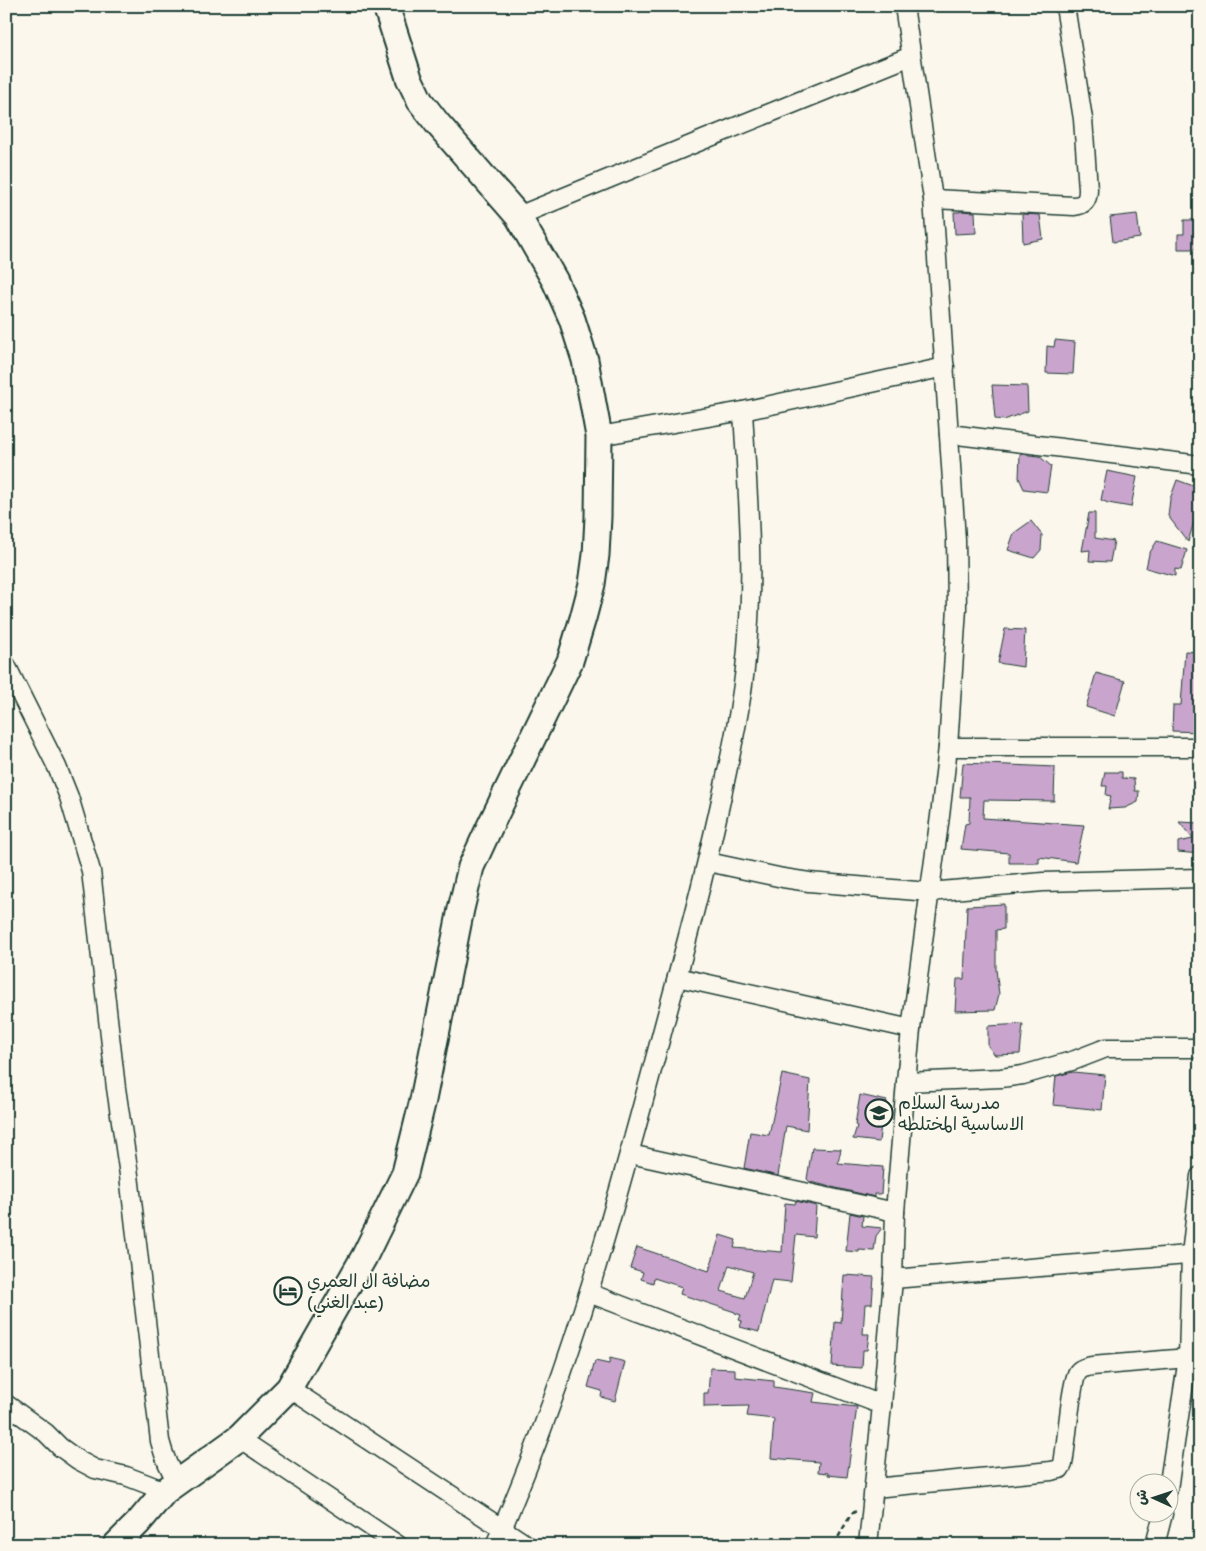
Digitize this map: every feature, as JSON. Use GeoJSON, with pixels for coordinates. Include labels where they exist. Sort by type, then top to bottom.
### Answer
{"type":"FeatureCollection","features":[{"type":"Feature","properties":{"kind":"street"},"geometry":{"type":"LineString","coordinates":[[116,1545],[171,1486],[239,1438],[289,1388],[364,1257],[405,1173],[423,1100],[461,909],[472,867],[570,661],[592,584],[596,555],[599,436],[585,360],[572,319],[555,280],[518,216],[420,101],[409,78],[386,6]]}},
{"type":"Feature","properties":{"kind":"street"},"geometry":{"type":"LineString","coordinates":[[868,1545],[893,1279],[895,1212],[911,1029],[948,747],[957,569],[933,199],[904,6]]}},
{"type":"Feature","properties":{"kind":"street"},"geometry":{"type":"LineString","coordinates":[[933,199],[1074,206],[1087,201],[1088,189],[1083,119],[1065,6]]}},
{"type":"Feature","properties":{"kind":"street"},"geometry":{"type":"LineString","coordinates":[[518,216],[910,56]]}},
{"type":"Feature","properties":{"kind":"street"},"geometry":{"type":"LineString","coordinates":[[599,436],[743,411],[945,367]]}},
{"type":"Feature","properties":{"kind":"street"},"geometry":{"type":"LineString","coordinates":[[495,1545],[539,1437],[589,1293],[630,1154],[708,862],[739,717],[748,634],[750,590],[749,522],[743,411]]}},
{"type":"Feature","properties":{"kind":"street"},"geometry":{"type":"LineString","coordinates":[[949,434],[1200,465]]}},
{"type":"Feature","properties":{"kind":"street"},"geometry":{"type":"LineString","coordinates":[[6,665],[57,767],[69,796],[91,871],[160,1441],[164,1459],[170,1471],[171,1486]]}},
{"type":"Feature","properties":{"kind":"street"},"geometry":{"type":"LineString","coordinates":[[948,747],[1200,747]]}},
{"type":"Feature","properties":{"kind":"street"},"geometry":{"type":"LineString","coordinates":[[708,862],[809,882],[929,892],[1043,882],[1200,878]]}},
{"type":"Feature","properties":{"kind":"street"},"geometry":{"type":"LineString","coordinates":[[677,976],[911,1029]]}},
{"type":"Feature","properties":{"kind":"street"},"geometry":{"type":"LineString","coordinates":[[906,1082],[1001,1078],[1023,1075],[1075,1060],[1106,1048],[1200,1048]]}},
{"type":"Feature","properties":{"kind":"street"},"geometry":{"type":"LineString","coordinates":[[630,1154],[895,1212]]}},
{"type":"Feature","properties":{"kind":"street"},"geometry":{"type":"LineString","coordinates":[[1170,1474],[1188,1358],[1200,1176]]}},
{"type":"Feature","properties":{"kind":"street"},"geometry":{"type":"LineString","coordinates":[[893,1279],[1195,1254]]}},
{"type":"Feature","properties":{"kind":"street"},"geometry":{"type":"LineString","coordinates":[[589,1293],[882,1405]]}},
{"type":"Feature","properties":{"kind":"street"},"geometry":{"type":"LineString","coordinates":[[874,1488],[1060,1469],[1063,1464],[1077,1372],[1092,1366],[1188,1358]]}},
{"type":"Feature","properties":{"kind":"street"},"geometry":{"type":"LineString","coordinates":[[289,1388],[527,1545]]}},
{"type":"Feature","properties":{"kind":"street"},"geometry":{"type":"LineString","coordinates":[[6,1404],[46,1433],[60,1447],[94,1469],[171,1486]]}},
{"type":"Feature","properties":{"kind":"street"},"geometry":{"type":"LineString","coordinates":[[239,1438],[396,1544]]}},
{"type":"Feature","properties":{"kind":"street"},"geometry":{"type":"LineString","coordinates":[[1155,1545],[1160,1524]]}},
{"type":"Feature","properties":{"kind":"path"},"geometry":{"type":"LineString","coordinates":[[834,1545],[851,1514],[856,1510],[872,1510]]}},
{"type":"Feature","properties":{"kind":"building"},"geometry":{"type":"Polygon","coordinates":[[[954,212],[975,212],[976,233],[955,234],[954,212]]]}},
{"type":"Feature","properties":{"kind":"building"},"geometry":{"type":"Polygon","coordinates":[[[1022,214],[1040,215],[1043,239],[1023,243],[1022,214]]]}},
{"type":"Feature","properties":{"kind":"building"},"geometry":{"type":"Polygon","coordinates":[[[1137,214],[1140,238],[1113,242],[1110,217],[1137,214]]]}},
{"type":"Feature","properties":{"kind":"building"},"geometry":{"type":"Polygon","coordinates":[[[1184,220],[1200,220],[1200,249],[1178,249],[1178,234],[1184,234],[1184,220]]]}},
{"type":"Feature","properties":{"kind":"building"},"geometry":{"type":"Polygon","coordinates":[[[1055,340],[1075,342],[1073,374],[1046,373],[1047,346],[1054,347],[1055,340]]]}},
{"type":"Feature","properties":{"kind":"building"},"geometry":{"type":"Polygon","coordinates":[[[992,385],[1027,386],[1028,411],[1004,420],[995,419],[992,385]]]}},
{"type":"Feature","properties":{"kind":"building"},"geometry":{"type":"Polygon","coordinates":[[[1020,454],[1039,456],[1051,466],[1047,492],[1024,489],[1019,478],[1020,454]]]}},
{"type":"Feature","properties":{"kind":"building"},"geometry":{"type":"Polygon","coordinates":[[[1107,471],[1137,477],[1131,507],[1101,500],[1107,471]]]}},
{"type":"Feature","properties":{"kind":"building"},"geometry":{"type":"Polygon","coordinates":[[[1177,480],[1199,488],[1195,495],[1200,502],[1188,542],[1168,516],[1170,499],[1177,480]]]}},
{"type":"Feature","properties":{"kind":"building"},"geometry":{"type":"Polygon","coordinates":[[[1089,513],[1095,513],[1095,538],[1114,541],[1110,562],[1089,561],[1090,550],[1082,551],[1089,513]]]}},
{"type":"Feature","properties":{"kind":"building"},"geometry":{"type":"Polygon","coordinates":[[[1031,521],[1042,535],[1041,550],[1034,558],[1008,550],[1014,533],[1031,521]]]}},
{"type":"Feature","properties":{"kind":"building"},"geometry":{"type":"Polygon","coordinates":[[[1157,541],[1187,550],[1181,570],[1175,569],[1175,576],[1146,568],[1149,554],[1157,541]]]}},
{"type":"Feature","properties":{"kind":"building"},"geometry":{"type":"Polygon","coordinates":[[[1005,629],[1025,630],[1023,667],[998,663],[1005,629]]]}},
{"type":"Feature","properties":{"kind":"building"},"geometry":{"type":"Polygon","coordinates":[[[1185,651],[1200,652],[1200,732],[1172,731],[1173,705],[1181,705],[1185,651]]]}},
{"type":"Feature","properties":{"kind":"building"},"geometry":{"type":"Polygon","coordinates":[[[1096,673],[1125,681],[1115,716],[1086,707],[1096,673]]]}},
{"type":"Feature","properties":{"kind":"building"},"geometry":{"type":"Polygon","coordinates":[[[963,763],[1055,767],[1054,801],[984,800],[983,818],[1084,825],[1076,862],[1039,857],[1039,863],[1009,863],[1009,853],[961,849],[965,824],[969,823],[970,797],[960,797],[963,763]]]}},
{"type":"Feature","properties":{"kind":"building"},"geometry":{"type":"Polygon","coordinates":[[[1105,772],[1122,772],[1122,778],[1134,779],[1135,791],[1139,791],[1138,802],[1125,808],[1108,809],[1111,796],[1106,795],[1107,786],[1102,786],[1105,772]]]}},
{"type":"Feature","properties":{"kind":"building"},"geometry":{"type":"Polygon","coordinates":[[[1179,822],[1200,823],[1200,854],[1178,852],[1178,842],[1193,839],[1179,822]]]}},
{"type":"Feature","properties":{"kind":"building"},"geometry":{"type":"Polygon","coordinates":[[[1004,904],[1004,929],[996,930],[996,969],[999,994],[995,1010],[955,1011],[957,979],[964,979],[967,906],[1004,904]]]}},
{"type":"Feature","properties":{"kind":"building"},"geometry":{"type":"Polygon","coordinates":[[[1023,1024],[1020,1054],[995,1055],[988,1046],[988,1026],[1023,1024]]]}},
{"type":"Feature","properties":{"kind":"building"},"geometry":{"type":"Polygon","coordinates":[[[1073,1072],[1105,1075],[1102,1110],[1053,1105],[1056,1076],[1073,1072]]]}},
{"type":"Feature","properties":{"kind":"building"},"geometry":{"type":"Polygon","coordinates":[[[782,1074],[810,1080],[807,1130],[786,1126],[778,1176],[744,1168],[750,1132],[769,1135],[782,1074]]]}},
{"type":"Feature","properties":{"kind":"building"},"geometry":{"type":"Polygon","coordinates":[[[860,1095],[887,1101],[879,1142],[853,1139],[857,1126],[855,1125],[860,1095]]]}},
{"type":"Feature","properties":{"kind":"building"},"geometry":{"type":"Polygon","coordinates":[[[812,1148],[841,1149],[838,1163],[883,1167],[881,1194],[875,1194],[875,1197],[810,1182],[807,1179],[812,1148]]]}},
{"type":"Feature","properties":{"kind":"building"},"geometry":{"type":"Polygon","coordinates":[[[796,1201],[816,1206],[814,1237],[796,1235],[791,1282],[772,1280],[759,1332],[740,1327],[742,1321],[739,1320],[741,1315],[735,1312],[680,1294],[682,1287],[654,1278],[653,1283],[641,1279],[643,1272],[630,1268],[637,1247],[709,1271],[720,1235],[736,1240],[734,1248],[782,1252],[785,1203],[795,1204],[796,1201]],[[729,1265],[721,1291],[745,1298],[753,1272],[729,1265]]]}},
{"type":"Feature","properties":{"kind":"building"},"geometry":{"type":"Polygon","coordinates":[[[850,1213],[863,1216],[862,1226],[882,1228],[876,1236],[874,1251],[846,1251],[850,1213]]]}},
{"type":"Feature","properties":{"kind":"building"},"geometry":{"type":"Polygon","coordinates":[[[844,1275],[874,1277],[872,1304],[865,1304],[863,1334],[869,1334],[867,1350],[863,1350],[862,1368],[832,1366],[835,1322],[841,1323],[844,1275]]]}},
{"type":"Feature","properties":{"kind":"building"},"geometry":{"type":"Polygon","coordinates":[[[610,1358],[625,1362],[615,1401],[601,1397],[602,1391],[588,1387],[595,1361],[609,1364],[610,1358]]]}},
{"type":"Feature","properties":{"kind":"building"},"geometry":{"type":"Polygon","coordinates":[[[710,1368],[735,1369],[735,1377],[774,1381],[774,1387],[815,1393],[813,1402],[857,1407],[847,1477],[818,1472],[819,1462],[771,1458],[774,1419],[747,1416],[749,1406],[704,1407],[704,1393],[708,1393],[710,1368]]]}},
{"type":"Feature","properties":{"kind":"place","name":"مدرسة السلام الاساسية المختلطه"},"geometry":{"type":"Point","coordinates":[879,1113]}},
{"type":"Feature","properties":{"kind":"place","name":"مضافة ال العمري (عبد الغني)"},"geometry":{"type":"Point","coordinates":[288,1291]}}]}
